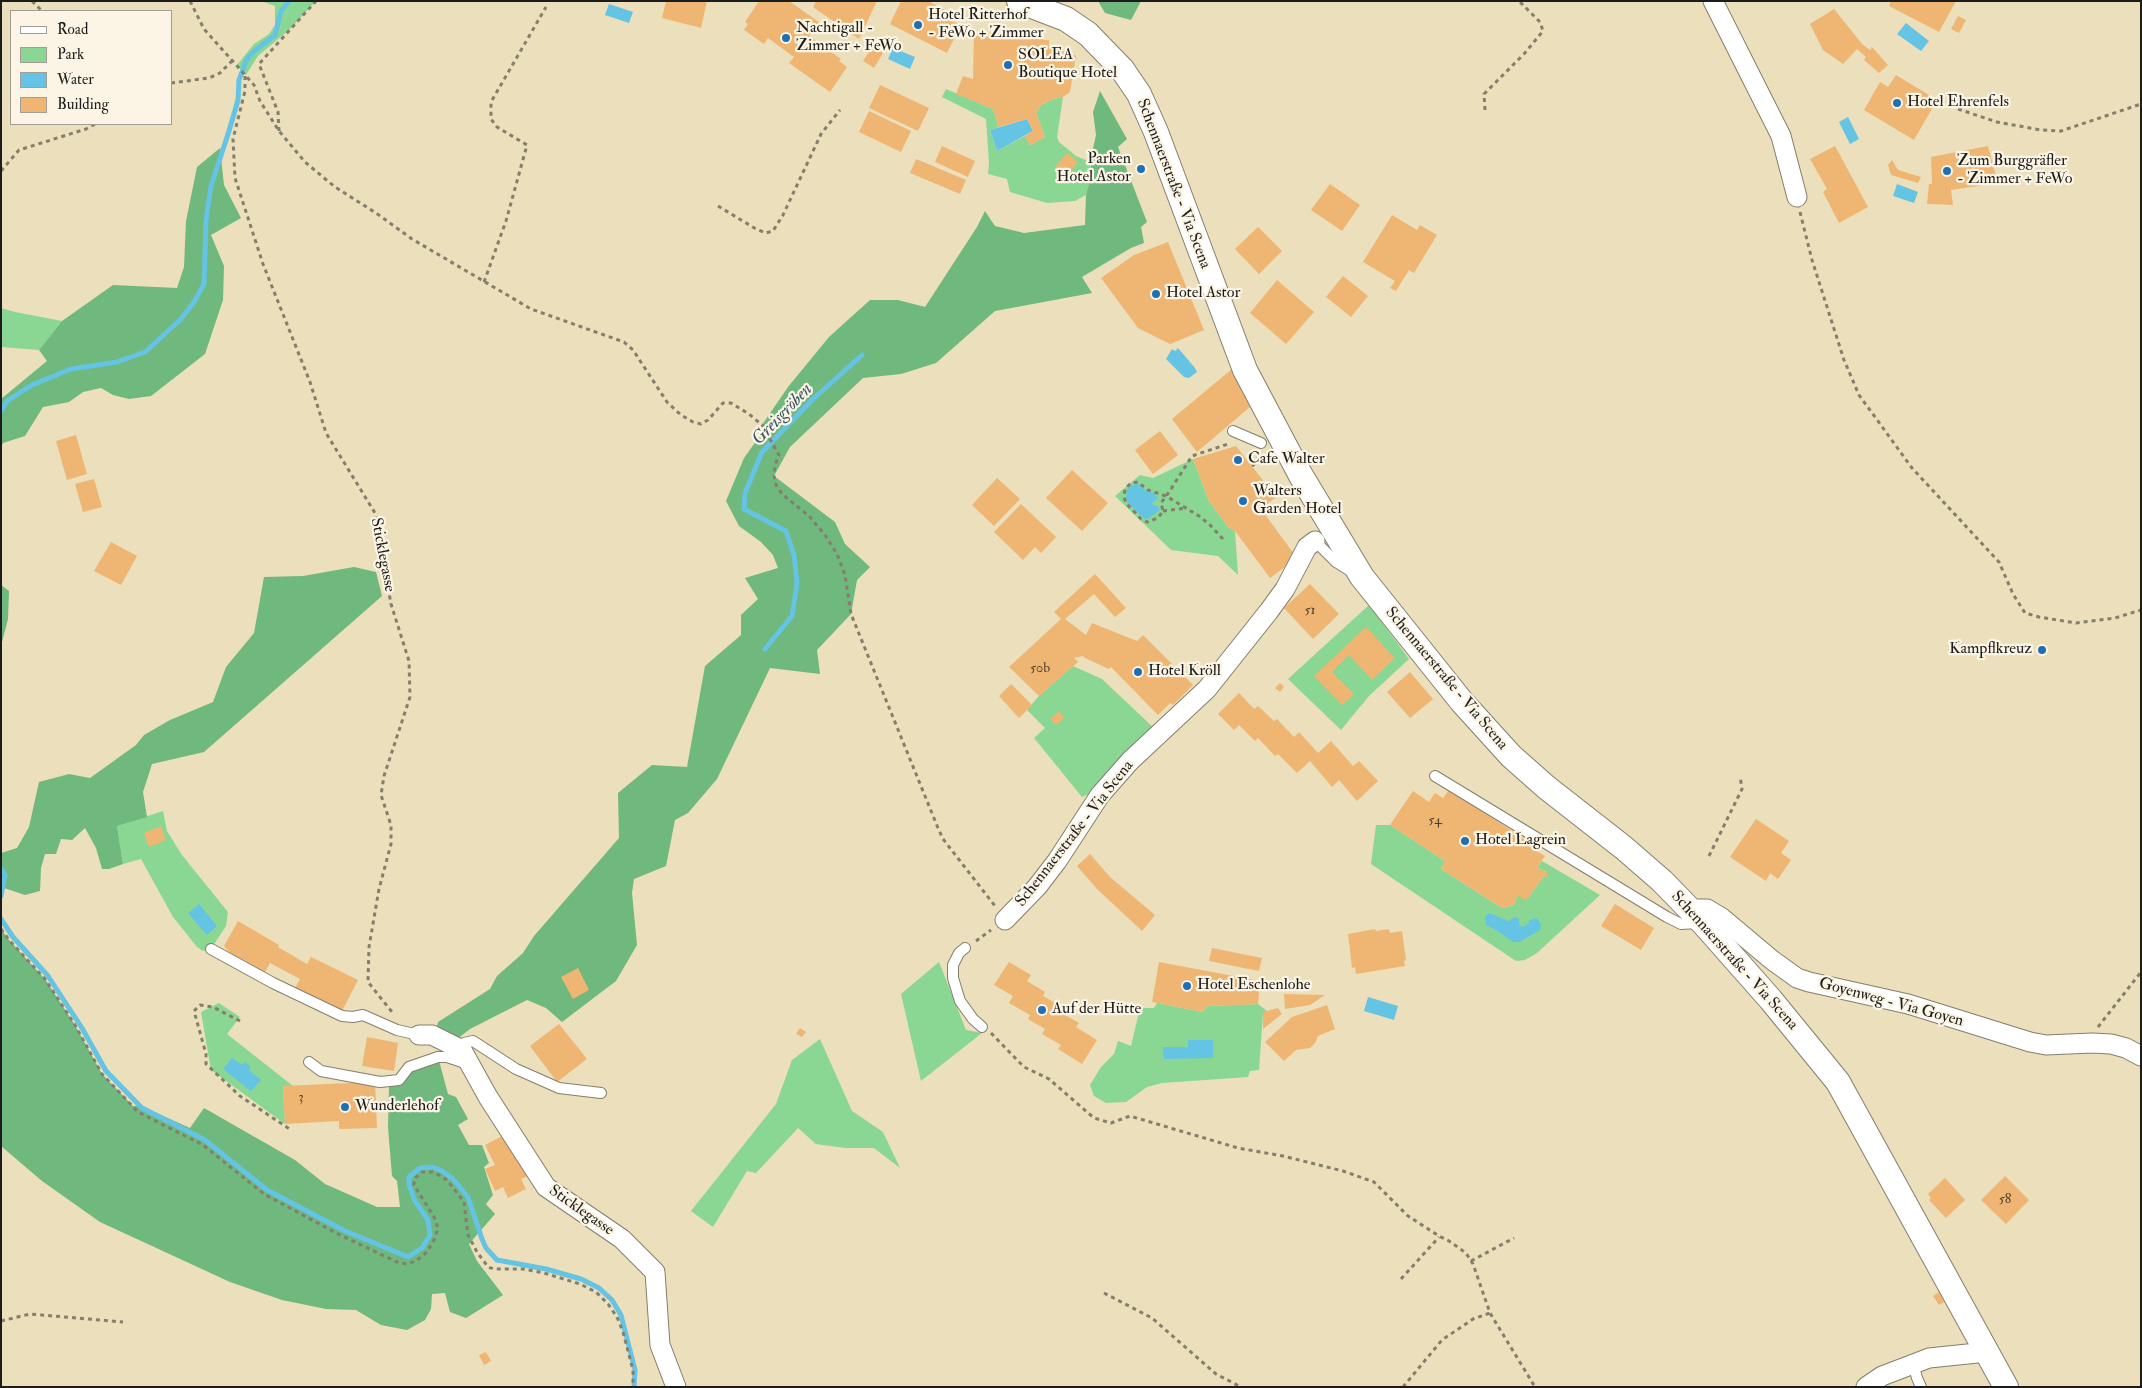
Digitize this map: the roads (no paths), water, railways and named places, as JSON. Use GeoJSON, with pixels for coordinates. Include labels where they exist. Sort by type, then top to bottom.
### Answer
{"type":"FeatureCollection","features":[{"type":"Feature","properties":{"kind":"street","name":"Schennaerstraße - Via Scena"},"geometry":{"type":"LineString","coordinates":[[1019,1],[1066,19],[1088,34],[1122,69],[1139,94],[1156,132],[1245,370],[1300,474],[1362,577],[1462,702],[1512,756],[1546,787],[1648,868],[1696,916],[1771,1000],[1838,1082],[2006,1387]]}},
{"type":"Feature","properties":{"kind":"street"},"geometry":{"type":"LineString","coordinates":[[1713,1],[1781,136],[1797,197]]}},
{"type":"Feature","properties":{"kind":"street","name":"Schennaerstraße - Via Scena"},"geometry":{"type":"LineString","coordinates":[[1005,920],[1037,887],[1058,861],[1100,796],[1124,768],[1213,681],[1285,589],[1307,547],[1315,540]]}},
{"type":"Feature","properties":{"kind":"street","name":"Goyenweg - Via Goyen"},"geometry":{"type":"LineString","coordinates":[[1696,916],[1707,909],[1722,918],[1772,960],[1797,978],[1809,982],[1908,1004],[2030,1042],[2046,1045],[2110,1044],[2126,1048],[2141,1056]]}},
{"type":"Feature","properties":{"kind":"street"},"geometry":{"type":"LineString","coordinates":[[425,1035],[462,1053]]}},
{"type":"Feature","properties":{"kind":"street","name":"Sticklegasse"},"geometry":{"type":"LineString","coordinates":[[462,1053],[488,1098],[546,1187],[622,1239],[655,1272],[660,1346],[676,1387]]}},
{"type":"Feature","properties":{"kind":"street"},"geometry":{"type":"LineString","coordinates":[[1866,1387],[1882,1376],[1929,1358],[1987,1352]]}},
{"type":"Feature","properties":{"kind":"lane"},"geometry":{"type":"LineString","coordinates":[[1232,431],[1260,443]]}},
{"type":"Feature","properties":{"kind":"lane"},"geometry":{"type":"LineString","coordinates":[[1315,540],[1336,562],[1362,577]]}},
{"type":"Feature","properties":{"kind":"lane"},"geometry":{"type":"LineString","coordinates":[[1435,776],[1667,917],[1681,924],[1696,916]]}},
{"type":"Feature","properties":{"kind":"lane"},"geometry":{"type":"LineString","coordinates":[[965,948],[953,965],[953,978],[960,1001],[973,1019],[982,1027]]}},
{"type":"Feature","properties":{"kind":"lane"},"geometry":{"type":"LineString","coordinates":[[211,949],[272,983],[342,1016],[364,1015],[397,1030],[425,1035]]}},
{"type":"Feature","properties":{"kind":"lane"},"geometry":{"type":"LineString","coordinates":[[309,1062],[321,1071],[380,1082],[398,1080],[406,1070],[420,1062],[462,1053],[464,1043],[474,1041],[516,1069],[559,1088],[601,1093]]}},
{"type":"Feature","properties":{"kind":"lane"},"geometry":{"type":"LineString","coordinates":[[1913,1363],[1921,1387]]}},
{"type":"Feature","properties":{"kind":"water"},"geometry":{"type":"Polygon","coordinates":[[[609,4],[633,12],[629,23],[605,15],[609,4]]]}},
{"type":"Feature","properties":{"kind":"water"},"geometry":{"type":"Polygon","coordinates":[[[1906,23],[1929,41],[1921,51],[1897,34],[1906,23]]]}},
{"type":"Feature","properties":{"kind":"water"},"geometry":{"type":"Polygon","coordinates":[[[893,48],[915,57],[910,69],[888,59],[893,48]]]}},
{"type":"Feature","properties":{"kind":"water"},"geometry":{"type":"Polygon","coordinates":[[[1848,117],[1859,139],[1850,144],[1839,122],[1848,117]]]}},
{"type":"Feature","properties":{"kind":"water"},"geometry":{"type":"Polygon","coordinates":[[[1027,119],[1033,131],[997,151],[990,130],[1027,119]]]}},
{"type":"Feature","properties":{"kind":"water"},"geometry":{"type":"Polygon","coordinates":[[[1897,184],[1918,192],[1914,203],[1893,196],[1897,184]]]}},
{"type":"Feature","properties":{"kind":"water"},"geometry":{"type":"Polygon","coordinates":[[[1178,348],[1197,372],[1189,378],[1184,377],[1166,359],[1172,349],[1175,351],[1178,348]]]}},
{"type":"Feature","properties":{"kind":"water"},"geometry":{"type":"Polygon","coordinates":[[[1138,484],[1146,491],[1154,493],[1158,498],[1152,503],[1158,506],[1160,510],[1147,519],[1143,518],[1127,502],[1127,490],[1132,485],[1138,484]]]}},
{"type":"Feature","properties":{"kind":"water"},"geometry":{"type":"Polygon","coordinates":[[[199,904],[217,926],[207,935],[188,913],[199,904]]]}},
{"type":"Feature","properties":{"kind":"water"},"geometry":{"type":"Polygon","coordinates":[[[1489,913],[1508,921],[1515,917],[1519,919],[1519,925],[1523,927],[1529,923],[1529,920],[1537,918],[1541,925],[1540,930],[1519,942],[1513,942],[1486,925],[1485,917],[1489,913]]]}},
{"type":"Feature","properties":{"kind":"water"},"geometry":{"type":"Polygon","coordinates":[[[1368,997],[1398,1006],[1394,1020],[1364,1011],[1368,997]]]}},
{"type":"Feature","properties":{"kind":"water"},"geometry":{"type":"Polygon","coordinates":[[[1188,1040],[1213,1040],[1213,1058],[1164,1059],[1163,1047],[1188,1047],[1188,1040]]]}},
{"type":"Feature","properties":{"kind":"water"},"geometry":{"type":"Polygon","coordinates":[[[232,1058],[242,1065],[245,1062],[251,1067],[249,1070],[261,1080],[251,1091],[223,1069],[232,1058]]]}},
{"type":"Feature","properties":{"kind":"waterway"},"geometry":{"type":"LineString","coordinates":[[1,411],[7,401],[32,385],[71,369],[117,362],[145,352],[180,320],[194,302],[204,284],[206,220],[211,186],[238,100],[239,80],[246,61],[252,53],[275,35],[281,11],[289,1]]}},
{"type":"Feature","properties":{"kind":"waterway","name":"Greisgröben"},"geometry":{"type":"LineString","coordinates":[[765,649],[792,616],[797,583],[794,555],[786,531],[744,509],[745,493],[762,452],[812,400],[862,355]]}},
{"type":"Feature","properties":{"kind":"waterway"},"geometry":{"type":"LineString","coordinates":[[1,869],[5,875],[1,896]]}},
{"type":"Feature","properties":{"kind":"waterway"},"geometry":{"type":"LineString","coordinates":[[1,919],[13,937],[48,976],[82,1028],[106,1071],[142,1108],[205,1140],[267,1190],[343,1230],[408,1257],[422,1248],[430,1235],[428,1220],[415,1201],[409,1185],[409,1177],[420,1168],[433,1167],[442,1171],[453,1179],[468,1197],[486,1248],[497,1260],[546,1269],[581,1279],[599,1288],[612,1300],[621,1315],[635,1370],[634,1387]]}},
{"type":"Feature","properties":{"kind":"place","name":"Hotel Ritterhof - FeWo + Zimmer"},"geometry":{"type":"Point","coordinates":[918,25]}},
{"type":"Feature","properties":{"kind":"place","name":"Nachtigall - Zimmer + FeWo"},"geometry":{"type":"Point","coordinates":[786,38]}},
{"type":"Feature","properties":{"kind":"place","name":"SOLEA Boutique Hotel"},"geometry":{"type":"Point","coordinates":[1008,65]}},
{"type":"Feature","properties":{"kind":"place","name":"Hotel Ehrenfels"},"geometry":{"type":"Point","coordinates":[1897,103]}},
{"type":"Feature","properties":{"kind":"place","name":"Parken Hotel Astor"},"geometry":{"type":"Point","coordinates":[1141,169]}},
{"type":"Feature","properties":{"kind":"place","name":"Zum Burggräfler - Zimmer + FeWo"},"geometry":{"type":"Point","coordinates":[1947,171]}},
{"type":"Feature","properties":{"kind":"place","name":"Hotel Astor"},"geometry":{"type":"Point","coordinates":[1156,294]}},
{"type":"Feature","properties":{"kind":"place","name":"Cafe Walter"},"geometry":{"type":"Point","coordinates":[1238,460]}},
{"type":"Feature","properties":{"kind":"place","name":"Walters Garden Hotel"},"geometry":{"type":"Point","coordinates":[1243,501]}},
{"type":"Feature","properties":{"kind":"place","name":"Kampflkreuz"},"geometry":{"type":"Point","coordinates":[2042,650]}},
{"type":"Feature","properties":{"kind":"place","name":"Hotel Kröll"},"geometry":{"type":"Point","coordinates":[1138,672]}},
{"type":"Feature","properties":{"kind":"place","name":"Hotel Lagrein"},"geometry":{"type":"Point","coordinates":[1465,841]}},
{"type":"Feature","properties":{"kind":"place","name":"Hotel Eschenlohe"},"geometry":{"type":"Point","coordinates":[1187,986]}},
{"type":"Feature","properties":{"kind":"place","name":"Auf der Hütte"},"geometry":{"type":"Point","coordinates":[1042,1010]}},
{"type":"Feature","properties":{"kind":"place","name":"Wunderlehof"},"geometry":{"type":"Point","coordinates":[345,1107]}}]}
